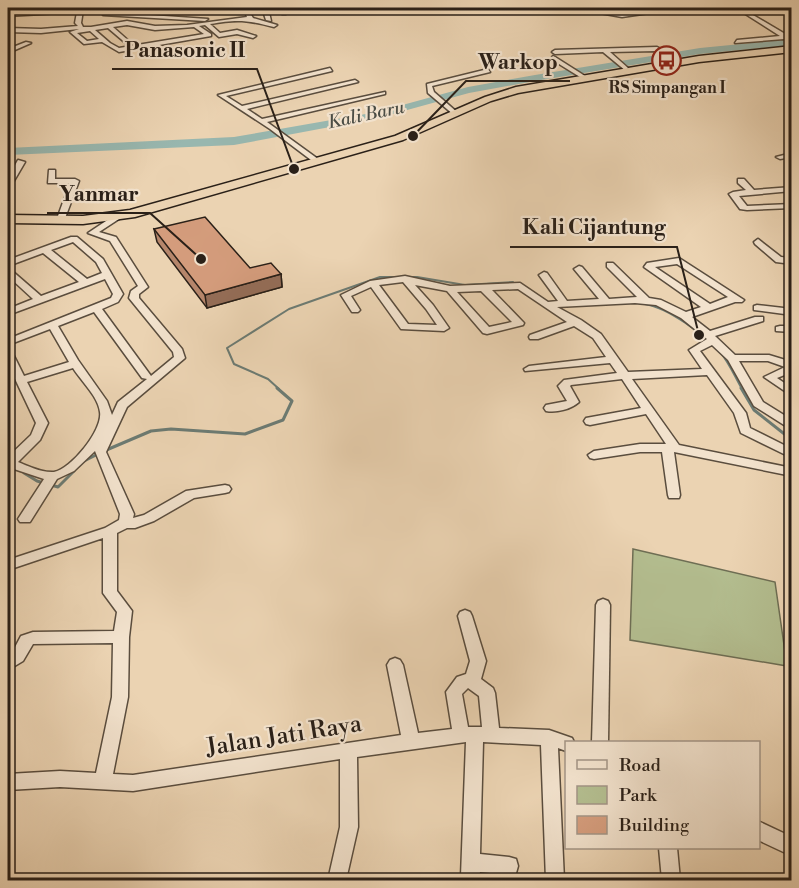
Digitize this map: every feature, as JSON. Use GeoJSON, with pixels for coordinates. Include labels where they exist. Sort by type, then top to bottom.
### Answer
{"type":"FeatureCollection","features":[{"type":"Feature","properties":{"kind":"highway"},"geometry":{"type":"LineString","coordinates":[[8,217],[124,212],[418,131],[504,91],[577,73],[790,43]]}},
{"type":"Feature","properties":{"kind":"highway"},"geometry":{"type":"LineString","coordinates":[[455,113],[496,96],[523,88],[790,43]]}},
{"type":"Feature","properties":{"kind":"highway"},"geometry":{"type":"LineString","coordinates":[[8,217],[83,220],[118,217],[314,160]]}},
{"type":"Feature","properties":{"kind":"street"},"geometry":{"type":"LineString","coordinates":[[8,9],[37,12],[64,8]]}},
{"type":"Feature","properties":{"kind":"street"},"geometry":{"type":"LineString","coordinates":[[101,8],[100,11],[103,13],[181,18],[219,17],[225,20]]}},
{"type":"Feature","properties":{"kind":"street"},"geometry":{"type":"LineString","coordinates":[[245,8],[252,20]]}},
{"type":"Feature","properties":{"kind":"street"},"geometry":{"type":"LineString","coordinates":[[265,8],[269,20]]}},
{"type":"Feature","properties":{"kind":"street"},"geometry":{"type":"LineString","coordinates":[[575,8],[622,15],[681,8]]}},
{"type":"Feature","properties":{"kind":"street"},"geometry":{"type":"LineString","coordinates":[[738,8],[790,43]]}},
{"type":"Feature","properties":{"kind":"street"},"geometry":{"type":"LineString","coordinates":[[58,9],[79,10],[78,23],[81,27]]}},
{"type":"Feature","properties":{"kind":"street"},"geometry":{"type":"LineString","coordinates":[[56,29],[58,9]]}},
{"type":"Feature","properties":{"kind":"street"},"geometry":{"type":"LineString","coordinates":[[8,14],[19,10]]}},
{"type":"Feature","properties":{"kind":"street"},"geometry":{"type":"LineString","coordinates":[[19,10],[11,30],[32,31],[81,27],[92,29],[110,46]]}},
{"type":"Feature","properties":{"kind":"street"},"geometry":{"type":"LineString","coordinates":[[160,12],[195,11]]}},
{"type":"Feature","properties":{"kind":"street"},"geometry":{"type":"LineString","coordinates":[[32,31],[37,12]]}},
{"type":"Feature","properties":{"kind":"street"},"geometry":{"type":"LineString","coordinates":[[128,24],[144,16]]}},
{"type":"Feature","properties":{"kind":"street"},"geometry":{"type":"LineString","coordinates":[[176,28],[181,18]]}},
{"type":"Feature","properties":{"kind":"street"},"geometry":{"type":"LineString","coordinates":[[187,27],[189,18]]}},
{"type":"Feature","properties":{"kind":"street"},"geometry":{"type":"LineString","coordinates":[[195,26],[209,35],[119,50],[110,46],[88,43],[72,32],[128,24],[176,28],[195,26],[207,25],[225,20],[252,20],[274,25]]}},
{"type":"Feature","properties":{"kind":"street"},"geometry":{"type":"LineString","coordinates":[[218,34],[252,20]]}},
{"type":"Feature","properties":{"kind":"street"},"geometry":{"type":"LineString","coordinates":[[128,24],[141,34]]}},
{"type":"Feature","properties":{"kind":"street"},"geometry":{"type":"LineString","coordinates":[[207,25],[218,34],[237,32],[253,36]]}},
{"type":"Feature","properties":{"kind":"street"},"geometry":{"type":"LineString","coordinates":[[110,26],[128,43]]}},
{"type":"Feature","properties":{"kind":"street"},"geometry":{"type":"LineString","coordinates":[[155,28],[173,42]]}},
{"type":"Feature","properties":{"kind":"street"},"geometry":{"type":"LineString","coordinates":[[176,28],[191,39]]}},
{"type":"Feature","properties":{"kind":"street"},"geometry":{"type":"LineString","coordinates":[[110,46],[166,36]]}},
{"type":"Feature","properties":{"kind":"street"},"geometry":{"type":"LineString","coordinates":[[88,43],[104,40]]}},
{"type":"Feature","properties":{"kind":"street"},"geometry":{"type":"LineString","coordinates":[[8,51],[28,43],[18,41]]}},
{"type":"Feature","properties":{"kind":"street"},"geometry":{"type":"LineString","coordinates":[[737,42],[790,43]]}},
{"type":"Feature","properties":{"kind":"street"},"geometry":{"type":"LineString","coordinates":[[577,73],[554,55],[657,49],[677,59]]}},
{"type":"Feature","properties":{"kind":"street"},"geometry":{"type":"LineString","coordinates":[[605,51],[622,66]]}},
{"type":"Feature","properties":{"kind":"street"},"geometry":{"type":"LineString","coordinates":[[314,160],[272,128],[221,95],[330,70]]}},
{"type":"Feature","properties":{"kind":"street"},"geometry":{"type":"LineString","coordinates":[[455,113],[428,88],[432,84],[488,73]]}},
{"type":"Feature","properties":{"kind":"street"},"geometry":{"type":"LineString","coordinates":[[241,108],[355,82]]}},
{"type":"Feature","properties":{"kind":"street"},"geometry":{"type":"LineString","coordinates":[[270,84],[290,96]]}},
{"type":"Feature","properties":{"kind":"street"},"geometry":{"type":"LineString","coordinates":[[246,89],[266,102]]}},
{"type":"Feature","properties":{"kind":"street"},"geometry":{"type":"LineString","coordinates":[[311,92],[332,104]]}},
{"type":"Feature","properties":{"kind":"street"},"geometry":{"type":"LineString","coordinates":[[261,121],[383,93]]}},
{"type":"Feature","properties":{"kind":"street"},"geometry":{"type":"LineString","coordinates":[[780,157],[792,155]]}},
{"type":"Feature","properties":{"kind":"street"},"geometry":{"type":"LineString","coordinates":[[8,183],[21,162]]}},
{"type":"Feature","properties":{"kind":"street"},"geometry":{"type":"LineString","coordinates":[[52,172],[51,181],[75,181],[62,216]]}},
{"type":"Feature","properties":{"kind":"street"},"geometry":{"type":"LineString","coordinates":[[741,181],[752,192]]}},
{"type":"Feature","properties":{"kind":"street"},"geometry":{"type":"LineString","coordinates":[[784,188],[733,194],[743,207],[747,208],[792,206]]}},
{"type":"Feature","properties":{"kind":"street"},"geometry":{"type":"LineString","coordinates":[[8,263],[93,233],[118,217]]}},
{"type":"Feature","properties":{"kind":"street"},"geometry":{"type":"LineString","coordinates":[[25,519],[51,479],[66,471],[96,442],[112,413],[180,358],[180,354],[134,298],[134,293],[143,287],[114,238],[93,233]]}},
{"type":"Feature","properties":{"kind":"street"},"geometry":{"type":"LineString","coordinates":[[8,342],[118,297],[118,291],[106,275],[100,261],[77,238]]}},
{"type":"Feature","properties":{"kind":"street"},"geometry":{"type":"LineString","coordinates":[[758,242],[779,260],[792,261]]}},
{"type":"Feature","properties":{"kind":"street"},"geometry":{"type":"LineString","coordinates":[[45,250],[85,282]]}},
{"type":"Feature","properties":{"kind":"street"},"geometry":{"type":"LineString","coordinates":[[685,316],[738,299],[679,261],[650,265],[649,267],[709,308]]}},
{"type":"Feature","properties":{"kind":"street"},"geometry":{"type":"LineString","coordinates":[[610,265],[645,300]]}},
{"type":"Feature","properties":{"kind":"street"},"geometry":{"type":"LineString","coordinates":[[579,270],[606,301]]}},
{"type":"Feature","properties":{"kind":"street"},"geometry":{"type":"LineString","coordinates":[[8,272],[39,300]]}},
{"type":"Feature","properties":{"kind":"street"},"geometry":{"type":"LineString","coordinates":[[8,312],[106,275]]}},
{"type":"Feature","properties":{"kind":"street"},"geometry":{"type":"LineString","coordinates":[[544,275],[564,303]]}},
{"type":"Feature","properties":{"kind":"street"},"geometry":{"type":"LineString","coordinates":[[373,283],[405,327],[444,328],[430,307],[405,279]]}},
{"type":"Feature","properties":{"kind":"street"},"geometry":{"type":"LineString","coordinates":[[355,310],[346,296],[373,283],[405,279],[450,289],[520,286],[597,336],[614,359],[623,376],[649,410],[671,448],[674,495]]}},
{"type":"Feature","properties":{"kind":"street"},"geometry":{"type":"LineString","coordinates":[[630,285],[641,289],[658,302],[685,316],[709,340],[732,357],[759,404],[792,426]]}},
{"type":"Feature","properties":{"kind":"street"},"geometry":{"type":"LineString","coordinates":[[450,289],[487,331],[519,323],[483,287]]}},
{"type":"Feature","properties":{"kind":"street"},"geometry":{"type":"LineString","coordinates":[[546,305],[606,301],[658,302]]}},
{"type":"Feature","properties":{"kind":"street"},"geometry":{"type":"LineString","coordinates":[[96,307],[146,376]]}},
{"type":"Feature","properties":{"kind":"street"},"geometry":{"type":"LineString","coordinates":[[792,312],[758,313],[694,350],[740,413],[745,430],[792,454]]}},
{"type":"Feature","properties":{"kind":"street"},"geometry":{"type":"LineString","coordinates":[[534,337],[577,322]]}},
{"type":"Feature","properties":{"kind":"street"},"geometry":{"type":"LineString","coordinates":[[53,325],[75,364],[112,413],[114,424],[100,447],[127,514],[125,523]]}},
{"type":"Feature","properties":{"kind":"street"},"geometry":{"type":"LineString","coordinates":[[780,330],[792,329]]}},
{"type":"Feature","properties":{"kind":"street"},"geometry":{"type":"LineString","coordinates":[[8,354],[42,423],[36,437],[9,463],[51,479]]}},
{"type":"Feature","properties":{"kind":"street"},"geometry":{"type":"LineString","coordinates":[[732,357],[769,358],[792,367]]}},
{"type":"Feature","properties":{"kind":"street"},"geometry":{"type":"LineString","coordinates":[[529,369],[614,359]]}},
{"type":"Feature","properties":{"kind":"street"},"geometry":{"type":"LineString","coordinates":[[20,381],[75,364]]}},
{"type":"Feature","properties":{"kind":"street"},"geometry":{"type":"LineString","coordinates":[[747,381],[792,367]]}},
{"type":"Feature","properties":{"kind":"street"},"geometry":{"type":"LineString","coordinates":[[550,408],[573,402],[564,386],[568,382],[623,376],[709,372]]}},
{"type":"Feature","properties":{"kind":"street"},"geometry":{"type":"LineString","coordinates":[[769,376],[792,393]]}},
{"type":"Feature","properties":{"kind":"street"},"geometry":{"type":"LineString","coordinates":[[590,421],[649,410]]}},
{"type":"Feature","properties":{"kind":"street"},"geometry":{"type":"LineString","coordinates":[[594,455],[640,448],[671,448],[792,472]]}},
{"type":"Feature","properties":{"kind":"street"},"geometry":{"type":"LineString","coordinates":[[8,566],[110,531],[125,523],[135,523],[149,518],[191,494],[225,489]]}},
{"type":"Feature","properties":{"kind":"street"},"geometry":{"type":"LineString","coordinates":[[103,782],[120,697],[121,637],[125,611],[110,593],[110,531]]}},
{"type":"Feature","properties":{"kind":"street"},"geometry":{"type":"LineString","coordinates":[[600,741],[603,605]]}},
{"type":"Feature","properties":{"kind":"street"},"geometry":{"type":"LineString","coordinates":[[465,616],[477,653],[477,669],[473,684],[483,688],[487,693],[475,734],[470,869],[509,866]]}},
{"type":"Feature","properties":{"kind":"street"},"geometry":{"type":"LineString","coordinates":[[8,663],[18,656],[26,640],[33,638],[121,637]]}},
{"type":"Feature","properties":{"kind":"street"},"geometry":{"type":"LineString","coordinates":[[395,665],[411,741]]}},
{"type":"Feature","properties":{"kind":"street"},"geometry":{"type":"LineString","coordinates":[[473,679],[463,682],[454,692],[475,734]]}},
{"type":"Feature","properties":{"kind":"street","name":"Jalan Jati Raya"},"geometry":{"type":"LineString","coordinates":[[8,782],[60,779],[133,783],[411,741],[475,734],[558,741]]}},
{"type":"Feature","properties":{"kind":"street"},"geometry":{"type":"LineString","coordinates":[[555,880],[558,741]]}},
{"type":"Feature","properties":{"kind":"street"},"geometry":{"type":"LineString","coordinates":[[337,880],[349,827],[349,751]]}},
{"type":"Feature","properties":{"kind":"street"},"geometry":{"type":"LineString","coordinates":[[760,831],[792,847]]}},
{"type":"Feature","properties":{"kind":"street"},"geometry":{"type":"LineString","coordinates":[[669,849],[671,880]]}},
{"type":"Feature","properties":{"kind":"green space"},"geometry":{"type":"Polygon","coordinates":[[[633,549],[775,582],[787,666],[630,640],[633,549]]]}},
{"type":"Feature","properties":{"kind":"building"},"geometry":{"type":"Polygon","coordinates":[[[205,217],[250,268],[271,263],[281,274],[205,295],[154,229],[205,217]]]}},
{"type":"Feature","properties":{"kind":"waterway","name":"Kali Baru"},"geometry":{"type":"LineString","coordinates":[[8,152],[234,141],[378,115],[468,90],[535,78],[700,51],[792,42]]}},
{"type":"Feature","properties":{"kind":"waterway"},"geometry":{"type":"LineString","coordinates":[[279,389],[268,379],[234,364],[227,348],[289,309],[380,277],[417,277],[465,285],[513,282]]}},
{"type":"Feature","properties":{"kind":"waterway"},"geometry":{"type":"LineString","coordinates":[[645,304],[675,316],[704,337],[723,356],[742,389]]}},
{"type":"Feature","properties":{"kind":"waterway"},"geometry":{"type":"LineString","coordinates":[[104,451],[151,431],[171,429],[245,434],[283,420],[292,401],[277,388]]}},
{"type":"Feature","properties":{"kind":"waterway"},"geometry":{"type":"LineString","coordinates":[[741,388],[754,410],[792,440]]}},
{"type":"Feature","properties":{"kind":"waterway"},"geometry":{"type":"LineString","coordinates":[[8,413],[12,417],[11,454]]}},
{"type":"Feature","properties":{"kind":"waterway"},"geometry":{"type":"LineString","coordinates":[[82,462],[98,454]]}},
{"type":"Feature","properties":{"kind":"waterway"},"geometry":{"type":"LineString","coordinates":[[24,473],[37,481],[58,487],[74,471]]}},
{"type":"Feature","properties":{"kind":"place","name":"RS Simpangan I"},"geometry":{"type":"Point","coordinates":[667,60]}},
{"type":"Feature","properties":{"kind":"place","name":"Warkop"},"geometry":{"type":"Point","coordinates":[413,136]}},
{"type":"Feature","properties":{"kind":"place","name":"Panasonic II"},"geometry":{"type":"Point","coordinates":[294,169]}},
{"type":"Feature","properties":{"kind":"place","name":"Yanmar"},"geometry":{"type":"Point","coordinates":[201,259]}},
{"type":"Feature","properties":{"kind":"place","name":"Kali Cijantung"},"geometry":{"type":"Point","coordinates":[699,335]}}]}
